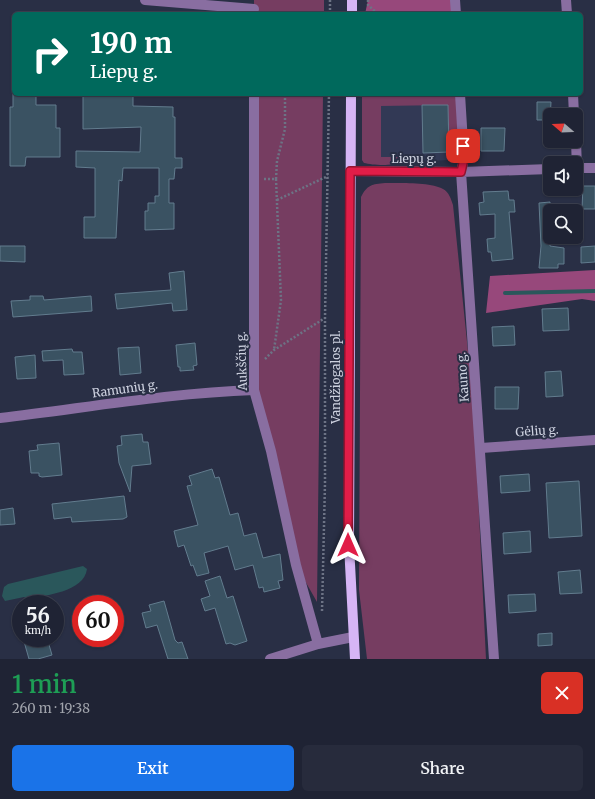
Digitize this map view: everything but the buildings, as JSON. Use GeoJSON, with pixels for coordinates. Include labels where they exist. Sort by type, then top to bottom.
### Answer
{"type":"FeatureCollection","features":[{"type":"Feature","properties":{"kind":"main road"},"geometry":{"type":"LineString","coordinates":[[352,0],[352,12]]}},
{"type":"Feature","properties":{"kind":"main road","name":"Vandžiogalos pl."},"geometry":{"type":"LineString","coordinates":[[351,96],[348,529],[355,659]]}},
{"type":"Feature","properties":{"kind":"street"},"geometry":{"type":"LineString","coordinates":[[145,0],[254,8]]}},
{"type":"Feature","properties":{"kind":"street"},"geometry":{"type":"LineString","coordinates":[[455,0],[456,12]]}},
{"type":"Feature","properties":{"kind":"street"},"geometry":{"type":"LineString","coordinates":[[566,0],[567,12]]}},
{"type":"Feature","properties":{"kind":"street","name":"Aukščių g."},"geometry":{"type":"LineString","coordinates":[[254,96],[254,390],[265,428],[296,565],[318,644]]}},
{"type":"Feature","properties":{"kind":"street","name":"Kauno g."},"geometry":{"type":"LineString","coordinates":[[460,96],[464,159],[461,172],[481,448],[494,659]]}},
{"type":"Feature","properties":{"kind":"street"},"geometry":{"type":"LineString","coordinates":[[573,96],[574,108]]}},
{"type":"Feature","properties":{"kind":"street"},"geometry":{"type":"LineString","coordinates":[[583,168],[595,168]]}},
{"type":"Feature","properties":{"kind":"street","name":"Liepų g."},"geometry":{"type":"LineString","coordinates":[[350,171],[461,172],[543,169]]}},
{"type":"Feature","properties":{"kind":"street","name":"Ramunių g."},"geometry":{"type":"LineString","coordinates":[[0,418],[109,405],[158,397],[254,390]]}},
{"type":"Feature","properties":{"kind":"street","name":"Gėlių g."},"geometry":{"type":"LineString","coordinates":[[481,448],[595,440]]}},
{"type":"Feature","properties":{"kind":"street"},"geometry":{"type":"LineString","coordinates":[[270,659],[318,644],[353,637]]}},
{"type":"Feature","properties":{"kind":"path"},"geometry":{"type":"LineString","coordinates":[[330,0],[330,12]]}},
{"type":"Feature","properties":{"kind":"path"},"geometry":{"type":"LineString","coordinates":[[368,0],[368,5],[376,12]]}},
{"type":"Feature","properties":{"kind":"path"},"geometry":{"type":"LineString","coordinates":[[274,350],[281,300],[276,179],[277,161],[285,129],[285,96]]}},
{"type":"Feature","properties":{"kind":"path"},"geometry":{"type":"LineString","coordinates":[[323,619],[326,483],[325,318],[329,96]]}},
{"type":"Feature","properties":{"kind":"path"},"geometry":{"type":"LineString","coordinates":[[277,200],[328,176]]}},
{"type":"Feature","properties":{"kind":"path"},"geometry":{"type":"LineString","coordinates":[[254,178],[276,179]]}},
{"type":"Feature","properties":{"kind":"path"},"geometry":{"type":"LineString","coordinates":[[254,368],[274,350],[325,318]]}},
{"type":"Feature","properties":{"kind":"shaded area"},"geometry":{"type":"Polygon","coordinates":[[[254,0],[324,0],[324,12],[254,12],[254,0]]]}},
{"type":"Feature","properties":{"kind":"shaded area"},"geometry":{"type":"Polygon","coordinates":[[[368,0],[455,0],[456,12],[365,12],[368,0]]]}},
{"type":"Feature","properties":{"kind":"shaded area"},"geometry":{"type":"Polygon","coordinates":[[[254,96],[323,96],[317,602],[296,565],[254,390],[254,96]]]}},
{"type":"Feature","properties":{"kind":"shaded area"},"geometry":{"type":"Polygon","coordinates":[[[362,96],[460,96],[464,159],[386,164],[364,163],[362,160],[362,96]]]}},
{"type":"Feature","properties":{"kind":"shaded area"},"geometry":{"type":"Polygon","coordinates":[[[362,96],[460,96],[464,159],[451,156],[449,152],[447,105],[381,106],[381,157],[399,157],[400,161],[388,165],[378,165],[364,163],[362,160],[362,96]]]}},
{"type":"Feature","properties":{"kind":"shaded area"},"geometry":{"type":"Polygon","coordinates":[[[385,183],[415,183],[438,187],[447,192],[453,205],[474,410],[486,659],[367,659],[359,590],[361,197],[365,190],[370,186],[385,183]]]}},
{"type":"Feature","properties":{"kind":"shaded area"},"geometry":{"type":"Polygon","coordinates":[[[595,270],[595,301],[582,299],[486,313],[490,276],[595,270]]]}},
{"type":"Feature","properties":{"kind":"shaded area"},"geometry":{"type":"Polygon","coordinates":[[[83,566],[87,569],[84,577],[72,588],[49,595],[12,595],[12,600],[5,601],[2,596],[4,587],[8,584],[83,566]]]}},
{"type":"Feature","properties":{"kind":"waterway"},"geometry":{"type":"LineString","coordinates":[[505,293],[595,291]]}},
{"type":"Feature","properties":{"kind":"route"},"geometry":{"type":"LineString","coordinates":[[348,545],[350,171],[461,172],[464,159],[463,146]]}}]}
